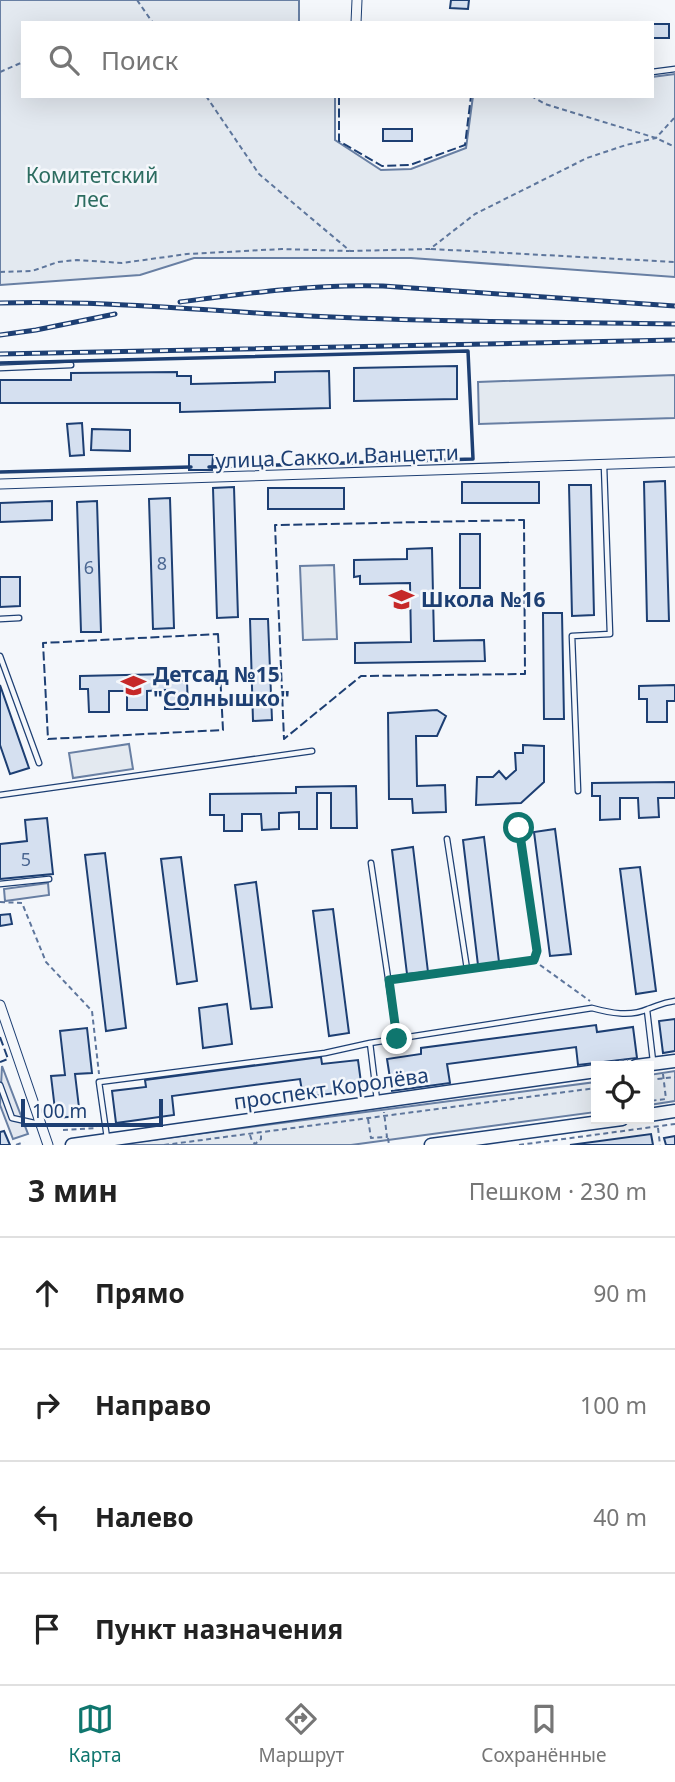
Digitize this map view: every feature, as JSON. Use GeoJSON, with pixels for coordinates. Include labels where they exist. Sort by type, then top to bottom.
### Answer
{"type":"FeatureCollection","features":[{"type":"Feature","properties":{"kind":"main road"},"geometry":{"type":"LineString","coordinates":[[654,1063],[675,1061]]}},
{"type":"Feature","properties":{"kind":"main road","name":"проспект Королёва"},"geometry":{"type":"LineString","coordinates":[[72,1145],[591,1073]]}},
{"type":"Feature","properties":{"kind":"main road"},"geometry":{"type":"LineString","coordinates":[[654,1114],[675,1111]]}},
{"type":"Feature","properties":{"kind":"main road"},"geometry":{"type":"LineString","coordinates":[[431,1145],[591,1123]]}},
{"type":"Feature","properties":{"kind":"street"},"geometry":{"type":"LineString","coordinates":[[356,21],[357,0]]}},
{"type":"Feature","properties":{"kind":"street","name":"улица Сакко и Ванцетти"},"geometry":{"type":"LineString","coordinates":[[0,484],[675,462]]}},
{"type":"Feature","properties":{"kind":"street"},"geometry":{"type":"LineString","coordinates":[[0,1005],[48,1145]]}},
{"type":"Feature","properties":{"kind":"lane"},"geometry":{"type":"LineString","coordinates":[[654,72],[675,69]]}},
{"type":"Feature","properties":{"kind":"lane"},"geometry":{"type":"LineString","coordinates":[[0,368],[71,365]]}},
{"type":"Feature","properties":{"kind":"lane"},"geometry":{"type":"LineString","coordinates":[[578,791],[572,636],[610,634],[604,465]]}},
{"type":"Feature","properties":{"kind":"lane"},"geometry":{"type":"LineString","coordinates":[[0,619],[19,618]]}},
{"type":"Feature","properties":{"kind":"lane"},"geometry":{"type":"LineString","coordinates":[[0,656],[39,763]]}},
{"type":"Feature","properties":{"kind":"lane"},"geometry":{"type":"LineString","coordinates":[[0,794],[312,751]]}},
{"type":"Feature","properties":{"kind":"lane"},"geometry":{"type":"LineString","coordinates":[[389,980],[534,960],[537,951],[519,828]]}},
{"type":"Feature","properties":{"kind":"lane"},"geometry":{"type":"LineString","coordinates":[[447,839],[467,969]]}},
{"type":"Feature","properties":{"kind":"lane"},"geometry":{"type":"LineString","coordinates":[[371,863],[397,1039]]}},
{"type":"Feature","properties":{"kind":"lane"},"geometry":{"type":"LineString","coordinates":[[0,884],[49,879]]}},
{"type":"Feature","properties":{"kind":"lane"},"geometry":{"type":"LineString","coordinates":[[107,1139],[99,1083],[325,1053],[370,1043],[595,1009],[612,1014],[647,1010],[658,1003],[675,1001]]}},
{"type":"Feature","properties":{"kind":"lane"},"geometry":{"type":"LineString","coordinates":[[647,1010],[657,1063]]}},
{"type":"Feature","properties":{"kind":"lane"},"geometry":{"type":"LineString","coordinates":[[370,1043],[380,1100]]}},
{"type":"Feature","properties":{"kind":"lane"},"geometry":{"type":"LineString","coordinates":[[0,1085],[12,1118],[40,1124]]}},
{"type":"Feature","properties":{"kind":"path"},"geometry":{"type":"LineString","coordinates":[[137,0],[152,21]]}},
{"type":"Feature","properties":{"kind":"path"},"geometry":{"type":"LineString","coordinates":[[0,72],[21,63]]}},
{"type":"Feature","properties":{"kind":"path"},"geometry":{"type":"LineString","coordinates":[[207,98],[258,174],[351,251]]}},
{"type":"Feature","properties":{"kind":"path"},"geometry":{"type":"LineString","coordinates":[[534,98],[545,104],[656,138],[675,147]]}},
{"type":"Feature","properties":{"kind":"path"},"geometry":{"type":"LineString","coordinates":[[430,249],[475,214],[540,181],[587,158],[656,138],[675,117]]}},
{"type":"Feature","properties":{"kind":"path"},"geometry":{"type":"LineString","coordinates":[[0,272],[32,271],[58,262],[76,260],[122,263],[187,254],[282,249],[430,249],[675,262]]}},
{"type":"Feature","properties":{"kind":"path"},"geometry":{"type":"LineString","coordinates":[[0,902],[22,904],[46,961],[92,1011],[99,1083]]}},
{"type":"Feature","properties":{"kind":"path"},"geometry":{"type":"LineString","coordinates":[[534,960],[593,1003],[595,1009]]}},
{"type":"Feature","properties":{"kind":"path"},"geometry":{"type":"LineString","coordinates":[[654,1100],[666,1099],[663,1078],[657,1063]]}},
{"type":"Feature","properties":{"kind":"path"},"geometry":{"type":"LineString","coordinates":[[654,1079],[675,1077]]}},
{"type":"Feature","properties":{"kind":"path"},"geometry":{"type":"LineString","coordinates":[[163,1145],[591,1089]]}},
{"type":"Feature","properties":{"kind":"path"},"geometry":{"type":"LineString","coordinates":[[380,1100],[388,1145]]}},
{"type":"Feature","properties":{"kind":"path"},"geometry":{"type":"LineString","coordinates":[[368,1119],[371,1138],[387,1137]]}},
{"type":"Feature","properties":{"kind":"path"},"geometry":{"type":"LineString","coordinates":[[519,1145],[550,1143],[675,1124]]}},
{"type":"Feature","properties":{"kind":"path"},"geometry":{"type":"LineString","coordinates":[[657,1126],[660,1145]]}},
{"type":"Feature","properties":{"kind":"path"},"geometry":{"type":"LineString","coordinates":[[250,1134],[255,1144],[261,1139],[261,1133]]}},
{"type":"Feature","properties":{"kind":"path"},"geometry":{"type":"LineString","coordinates":[[16,1145],[24,1142]]}},
{"type":"Feature","properties":{"kind":"green space","name":"Комитетский лес"},"geometry":{"type":"Polygon","coordinates":[[[0,0],[299,0],[299,21],[21,21],[21,98],[335,98],[335,140],[381,170],[411,169],[466,148],[473,98],[654,98],[654,77],[675,74],[675,277],[411,258],[194,258],[140,275],[0,285],[0,0]]]}},
{"type":"Feature","properties":{"kind":"green space"},"geometry":{"type":"Polygon","coordinates":[[[675,375],[675,418],[479,424],[478,382],[675,375]]]}},
{"type":"Feature","properties":{"kind":"green space"},"geometry":{"type":"Polygon","coordinates":[[[334,565],[337,639],[303,640],[300,566],[334,565]]]}},
{"type":"Feature","properties":{"kind":"green space"},"geometry":{"type":"Polygon","coordinates":[[[129,744],[133,769],[73,778],[69,753],[129,744]]]}},
{"type":"Feature","properties":{"kind":"green space"},"geometry":{"type":"Polygon","coordinates":[[[675,1071],[675,1101],[654,1104],[654,1074],[675,1071]]]}},
{"type":"Feature","properties":{"kind":"green space"},"geometry":{"type":"Polygon","coordinates":[[[591,1083],[591,1113],[351,1145],[113,1145],[591,1083]]]}},
{"type":"Feature","properties":{"kind":"shaded area"},"geometry":{"type":"Polygon","coordinates":[[[48,883],[49,895],[5,901],[4,889],[48,883]]]}},
{"type":"Feature","properties":{"kind":"shaded area"},"geometry":{"type":"Polygon","coordinates":[[[2,1066],[28,1134],[13,1139],[0,1105],[2,1066]]]}},
{"type":"Feature","properties":{"kind":"building"},"geometry":{"type":"Polygon","coordinates":[[[451,0],[469,0],[468,9],[450,8],[451,0]]]}},
{"type":"Feature","properties":{"kind":"building"},"geometry":{"type":"Polygon","coordinates":[[[654,24],[669,24],[669,38],[654,38],[654,24]]]}},
{"type":"Feature","properties":{"kind":"building"},"geometry":{"type":"Polygon","coordinates":[[[383,129],[412,129],[412,141],[383,141],[383,129]]]}},
{"type":"Feature","properties":{"kind":"building"},"geometry":{"type":"Polygon","coordinates":[[[457,366],[457,399],[354,401],[354,368],[457,366]]]}},
{"type":"Feature","properties":{"kind":"building"},"geometry":{"type":"Polygon","coordinates":[[[329,371],[330,408],[180,412],[180,403],[0,403],[0,380],[71,380],[71,373],[177,372],[177,376],[191,376],[191,384],[275,382],[275,372],[329,371]]]}},
{"type":"Feature","properties":{"kind":"building"},"geometry":{"type":"Polygon","coordinates":[[[82,423],[84,455],[70,456],[67,424],[82,423]]]}},
{"type":"Feature","properties":{"kind":"building"},"geometry":{"type":"Polygon","coordinates":[[[92,429],[130,430],[130,451],[91,450],[92,429]]]}},
{"type":"Feature","properties":{"kind":"building"},"geometry":{"type":"Polygon","coordinates":[[[189,455],[213,455],[212,470],[189,470],[189,455]]]}},
{"type":"Feature","properties":{"kind":"building"},"geometry":{"type":"Polygon","coordinates":[[[665,481],[669,621],[647,621],[644,482],[665,481]]]}},
{"type":"Feature","properties":{"kind":"building"},"geometry":{"type":"Polygon","coordinates":[[[462,482],[539,482],[539,503],[462,503],[462,482]]]}},
{"type":"Feature","properties":{"kind":"building"},"geometry":{"type":"Polygon","coordinates":[[[569,485],[591,485],[594,615],[572,616],[569,485]]]}},
{"type":"Feature","properties":{"kind":"building"},"geometry":{"type":"Polygon","coordinates":[[[234,487],[238,617],[217,618],[213,488],[234,487]]]}},
{"type":"Feature","properties":{"kind":"building"},"geometry":{"type":"Polygon","coordinates":[[[268,488],[344,488],[344,509],[268,509],[268,488]]]}},
{"type":"Feature","properties":{"kind":"building"},"geometry":{"type":"Polygon","coordinates":[[[170,498],[174,628],[153,629],[149,499],[170,498]]]}},
{"type":"Feature","properties":{"kind":"building"},"geometry":{"type":"Polygon","coordinates":[[[52,501],[52,520],[0,522],[0,503],[52,501]]]}},
{"type":"Feature","properties":{"kind":"building"},"geometry":{"type":"Polygon","coordinates":[[[97,501],[101,632],[81,632],[77,502],[97,501]]]}},
{"type":"Feature","properties":{"kind":"building"},"geometry":{"type":"Polygon","coordinates":[[[460,534],[480,534],[480,588],[460,588],[460,534]]]}},
{"type":"Feature","properties":{"kind":"building"},"geometry":{"type":"Polygon","coordinates":[[[432,548],[434,641],[484,640],[485,661],[355,663],[355,643],[411,642],[410,583],[360,584],[360,576],[354,577],[354,560],[407,559],[407,549],[432,548]]]}},
{"type":"Feature","properties":{"kind":"building"},"geometry":{"type":"Polygon","coordinates":[[[0,577],[20,577],[20,606],[0,607],[0,577]]]}},
{"type":"Feature","properties":{"kind":"building"},"geometry":{"type":"Polygon","coordinates":[[[543,613],[562,613],[564,719],[544,719],[543,613]]]}},
{"type":"Feature","properties":{"kind":"building"},"geometry":{"type":"Polygon","coordinates":[[[250,619],[268,619],[272,720],[253,721],[250,619]]]}},
{"type":"Feature","properties":{"kind":"building"},"geometry":{"type":"Polygon","coordinates":[[[169,674],[169,681],[187,681],[188,709],[165,709],[165,690],[147,691],[147,710],[127,710],[127,691],[109,691],[109,712],[89,712],[88,689],[80,689],[80,676],[169,674]]]}},
{"type":"Feature","properties":{"kind":"building"},"geometry":{"type":"Polygon","coordinates":[[[0,685],[29,768],[10,774],[0,745],[0,685]]]}},
{"type":"Feature","properties":{"kind":"building"},"geometry":{"type":"Polygon","coordinates":[[[675,685],[675,701],[667,701],[667,722],[647,722],[647,699],[639,699],[639,686],[675,685]]]}},
{"type":"Feature","properties":{"kind":"building"},"geometry":{"type":"Polygon","coordinates":[[[437,710],[446,716],[437,736],[416,736],[417,786],[445,785],[446,812],[413,813],[412,799],[389,799],[388,713],[437,710]]]}},
{"type":"Feature","properties":{"kind":"building"},"geometry":{"type":"Polygon","coordinates":[[[523,745],[544,746],[544,782],[521,803],[476,805],[477,777],[493,777],[499,771],[506,779],[516,770],[515,753],[523,753],[523,745]]]}},
{"type":"Feature","properties":{"kind":"building"},"geometry":{"type":"Polygon","coordinates":[[[675,782],[675,798],[658,798],[659,817],[639,818],[638,798],[620,798],[620,819],[600,820],[600,796],[592,796],[592,783],[675,782]]]}},
{"type":"Feature","properties":{"kind":"building"},"geometry":{"type":"Polygon","coordinates":[[[356,786],[357,828],[331,828],[331,793],[317,793],[317,829],[299,829],[299,812],[279,813],[279,829],[262,830],[261,814],[242,814],[242,831],[224,831],[224,815],[210,815],[210,794],[296,793],[296,787],[356,786]]]}},
{"type":"Feature","properties":{"kind":"building"},"geometry":{"type":"Polygon","coordinates":[[[47,818],[53,874],[0,879],[0,844],[27,841],[25,820],[47,818]]]}},
{"type":"Feature","properties":{"kind":"building"},"geometry":{"type":"Polygon","coordinates":[[[555,829],[571,954],[550,956],[534,832],[555,829]]]}},
{"type":"Feature","properties":{"kind":"building"},"geometry":{"type":"Polygon","coordinates":[[[484,837],[499,962],[478,965],[463,840],[484,837]]]}},
{"type":"Feature","properties":{"kind":"building"},"geometry":{"type":"Polygon","coordinates":[[[413,847],[428,972],[407,974],[392,850],[413,847]]]}},
{"type":"Feature","properties":{"kind":"building"},"geometry":{"type":"Polygon","coordinates":[[[105,853],[126,1028],[106,1031],[85,855],[105,853]]]}},
{"type":"Feature","properties":{"kind":"building"},"geometry":{"type":"Polygon","coordinates":[[[181,857],[197,981],[177,984],[161,859],[181,857]]]}},
{"type":"Feature","properties":{"kind":"building"},"geometry":{"type":"Polygon","coordinates":[[[640,867],[656,991],[636,994],[620,869],[640,867]]]}},
{"type":"Feature","properties":{"kind":"building"},"geometry":{"type":"Polygon","coordinates":[[[256,882],[272,1007],[251,1009],[235,885],[256,882]]]}},
{"type":"Feature","properties":{"kind":"building"},"geometry":{"type":"Polygon","coordinates":[[[333,909],[349,1033],[329,1036],[313,911],[333,909]]]}},
{"type":"Feature","properties":{"kind":"building"},"geometry":{"type":"Polygon","coordinates":[[[10,914],[12,924],[0,926],[0,915],[10,914]]]}},
{"type":"Feature","properties":{"kind":"building"},"geometry":{"type":"Polygon","coordinates":[[[227,1004],[232,1044],[203,1048],[199,1008],[227,1004]]]}},
{"type":"Feature","properties":{"kind":"building"},"geometry":{"type":"Polygon","coordinates":[[[675,1019],[675,1051],[663,1053],[659,1021],[675,1019]]]}},
{"type":"Feature","properties":{"kind":"building"},"geometry":{"type":"Polygon","coordinates":[[[596,1025],[597,1032],[633,1027],[637,1058],[591,1061],[591,1063],[578,1065],[576,1047],[447,1064],[450,1083],[392,1091],[387,1059],[421,1054],[421,1048],[596,1025]]]}},
{"type":"Feature","properties":{"kind":"building"},"geometry":{"type":"Polygon","coordinates":[[[87,1028],[92,1073],[75,1074],[80,1116],[56,1118],[51,1076],[65,1075],[60,1031],[87,1028]]]}},
{"type":"Feature","properties":{"kind":"building"},"geometry":{"type":"Polygon","coordinates":[[[321,1057],[322,1064],[358,1060],[362,1090],[303,1097],[300,1079],[172,1096],[174,1115],[116,1123],[112,1091],[146,1087],[145,1080],[321,1057]]]}},
{"type":"Feature","properties":{"kind":"building"},"geometry":{"type":"Polygon","coordinates":[[[4,1131],[10,1145],[0,1145],[0,1132],[4,1131]]]}},
{"type":"Feature","properties":{"kind":"building"},"geometry":{"type":"Polygon","coordinates":[[[651,1134],[653,1145],[570,1145],[651,1134]]]}},
{"type":"Feature","properties":{"kind":"building"},"geometry":{"type":"Polygon","coordinates":[[[675,1136],[675,1145],[666,1145],[664,1138],[675,1136]]]}},
{"type":"Feature","properties":{"kind":"railway"},"geometry":{"type":"LineString","coordinates":[[180,302],[281,290],[383,286],[675,306]]}},
{"type":"Feature","properties":{"kind":"railway"},"geometry":{"type":"LineString","coordinates":[[0,303],[109,304],[388,319],[675,324]]}},
{"type":"Feature","properties":{"kind":"railway"},"geometry":{"type":"LineString","coordinates":[[0,335],[115,314]]}},
{"type":"Feature","properties":{"kind":"railway"},"geometry":{"type":"LineString","coordinates":[[0,354],[675,340]]}},
{"type":"Feature","properties":{"kind":"fence"},"geometry":{"type":"LineString","coordinates":[[339,98],[339,141],[382,166],[410,165],[465,145],[471,98]]}},
{"type":"Feature","properties":{"kind":"fence"},"geometry":{"type":"LineString","coordinates":[[524,520],[525,674],[361,676],[284,739],[275,525],[524,520]]}},
{"type":"Feature","properties":{"kind":"fence"},"geometry":{"type":"LineString","coordinates":[[218,634],[223,730],[48,739],[43,643],[218,634]]}},
{"type":"Feature","properties":{"kind":"fence"},"geometry":{"type":"LineString","coordinates":[[0,1037],[8,1059],[0,1062]]}},
{"type":"Feature","properties":{"kind":"wall"},"geometry":{"type":"LineString","coordinates":[[0,363],[468,351],[473,459],[209,467]]}},
{"type":"Feature","properties":{"kind":"wall"},"geometry":{"type":"LineString","coordinates":[[0,472],[191,467]]}},
{"type":"Feature","properties":{"kind":"place","name":"Школа №16"},"geometry":{"type":"Point","coordinates":[401,599]}},
{"type":"Feature","properties":{"kind":"place","name":"Детсад №15 \"Солнышко\""},"geometry":{"type":"Point","coordinates":[133,686]}},
{"type":"Feature","properties":{"kind":"route"},"geometry":{"type":"LineString","coordinates":[[397,1039],[389,980],[534,960],[537,951],[519,828]]}}]}
